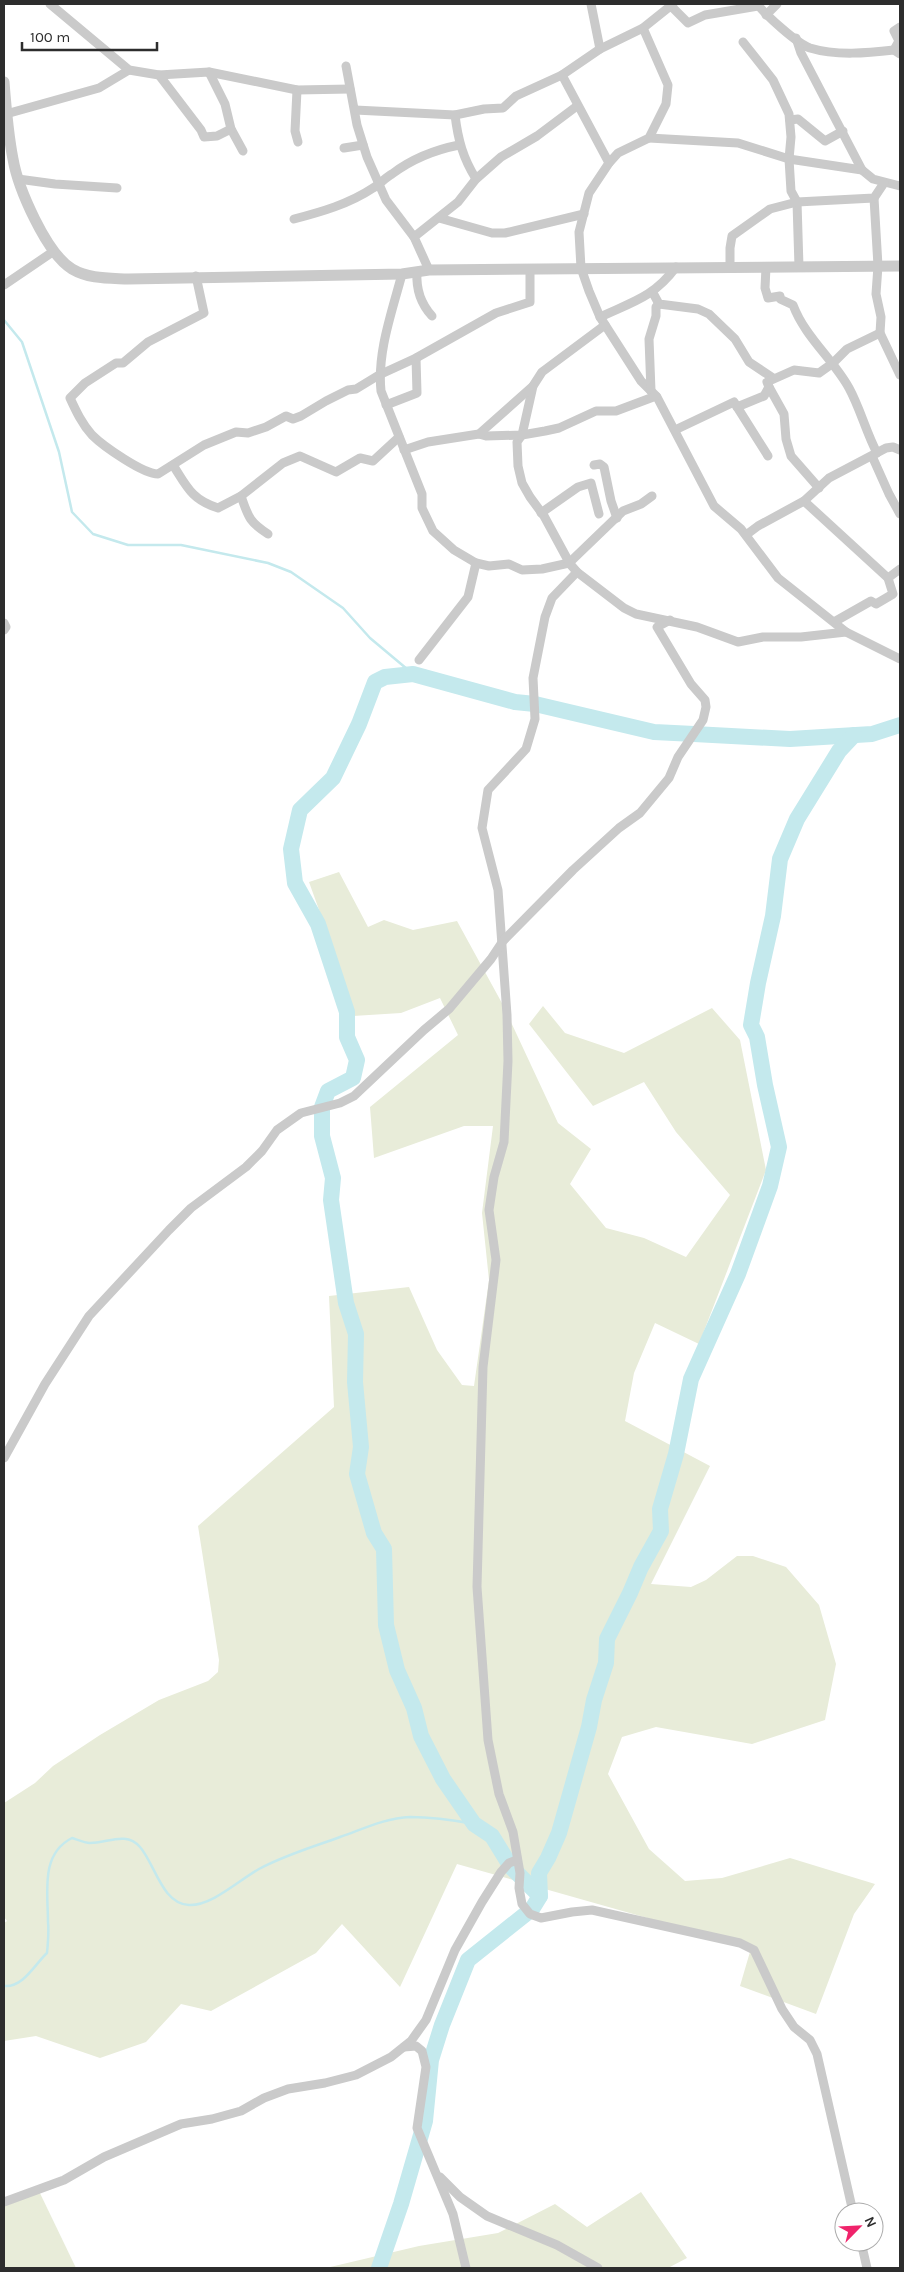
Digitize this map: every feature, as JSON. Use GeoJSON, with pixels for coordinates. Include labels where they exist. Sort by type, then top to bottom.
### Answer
{"type":"FeatureCollection","features":[{"type":"Feature","properties":{"kind":"street"},"geometry":{"type":"LineString","coordinates":[[50,4],[129,70],[159,75],[209,72],[297,90],[350,90]]}},
{"type":"Feature","properties":{"kind":"street"},"geometry":{"type":"LineString","coordinates":[[591,4],[600,49]]}},
{"type":"Feature","properties":{"kind":"street"},"geometry":{"type":"LineString","coordinates":[[766,15],[777,4]]}},
{"type":"Feature","properties":{"kind":"street"},"geometry":{"type":"LineString","coordinates":[[355,110],[455,115],[484,109],[503,108],[516,96],[562,75],[600,49],[643,28],[672,5],[688,23],[705,15],[758,5],[766,15],[809,48],[854,53],[897,52],[899,41],[894,31],[900,27]]}},
{"type":"Feature","properties":{"kind":"street"},"geometry":{"type":"LineString","coordinates":[[643,28],[668,84],[666,104],[649,138]]}},
{"type":"Feature","properties":{"kind":"street"},"geometry":{"type":"LineString","coordinates":[[796,38],[812,75],[862,170],[873,179],[900,186]]}},
{"type":"Feature","properties":{"kind":"street"},"geometry":{"type":"LineString","coordinates":[[743,42],[774,80],[789,114],[792,137],[789,159],[791,191],[797,202],[799,267]]}},
{"type":"Feature","properties":{"kind":"street"},"geometry":{"type":"LineString","coordinates":[[346,66],[363,146],[386,200],[414,237],[429,270]]}},
{"type":"Feature","properties":{"kind":"street"},"geometry":{"type":"LineString","coordinates":[[6,114],[99,88],[129,70]]}},
{"type":"Feature","properties":{"kind":"street"},"geometry":{"type":"LineString","coordinates":[[209,72],[225,104],[231,129],[243,151]]}},
{"type":"Feature","properties":{"kind":"street"},"geometry":{"type":"LineString","coordinates":[[159,75],[201,130],[204,137],[217,136],[231,129]]}},
{"type":"Feature","properties":{"kind":"street"},"geometry":{"type":"LineString","coordinates":[[562,75],[608,163]]}},
{"type":"Feature","properties":{"kind":"street"},"geometry":{"type":"LineString","coordinates":[[4,82],[6,114],[13,160],[18,179],[44,238],[70,268],[91,277],[402,274],[429,270],[900,266]]}},
{"type":"Feature","properties":{"kind":"street"},"geometry":{"type":"LineString","coordinates":[[297,90],[295,131],[298,142]]}},
{"type":"Feature","properties":{"kind":"street"},"geometry":{"type":"LineString","coordinates":[[414,237],[458,202],[476,179],[501,157],[537,136],[577,106]]}},
{"type":"Feature","properties":{"kind":"street"},"geometry":{"type":"LineString","coordinates":[[455,115],[459,145],[476,179]]}},
{"type":"Feature","properties":{"kind":"street"},"geometry":{"type":"LineString","coordinates":[[790,120],[798,119],[825,141],[843,131]]}},
{"type":"Feature","properties":{"kind":"street"},"geometry":{"type":"LineString","coordinates":[[862,170],[789,159],[738,143],[649,138],[618,153],[608,163],[589,193],[580,232],[581,268],[602,321],[641,381],[654,394],[675,430],[714,506],[746,535],[778,578],[846,632],[898,654]]}},
{"type":"Feature","properties":{"kind":"street"},"geometry":{"type":"LineString","coordinates":[[294,219],[329,210],[380,184],[401,168],[423,155],[459,145]]}},
{"type":"Feature","properties":{"kind":"street"},"geometry":{"type":"LineString","coordinates":[[344,148],[363,146]]}},
{"type":"Feature","properties":{"kind":"street"},"geometry":{"type":"LineString","coordinates":[[18,179],[55,184],[117,188]]}},
{"type":"Feature","properties":{"kind":"street"},"geometry":{"type":"LineString","coordinates":[[884,183],[874,198],[878,266],[876,294],[881,317],[880,333],[900,375]]}},
{"type":"Feature","properties":{"kind":"street"},"geometry":{"type":"LineString","coordinates":[[730,267],[732,236],[770,209],[797,202],[874,198]]}},
{"type":"Feature","properties":{"kind":"street"},"geometry":{"type":"LineString","coordinates":[[439,218],[492,233],[514,231],[584,214]]}},
{"type":"Feature","properties":{"kind":"street"},"geometry":{"type":"LineString","coordinates":[[4,285],[54,251]]}},
{"type":"Feature","properties":{"kind":"street"},"geometry":{"type":"LineString","coordinates":[[479,434],[533,386],[542,372],[602,321],[653,293],[676,267]]}},
{"type":"Feature","properties":{"kind":"street"},"geometry":{"type":"LineString","coordinates":[[766,267],[765,288],[768,298],[780,296],[780,299],[793,305],[800,323],[833,363],[850,390],[888,494],[900,514]]}},
{"type":"Feature","properties":{"kind":"street"},"geometry":{"type":"LineString","coordinates":[[196,276],[204,313],[148,342],[123,363],[116,363],[85,383],[70,398],[93,436],[152,474],[158,474],[204,445],[220,438],[236,432],[248,433],[266,427],[286,416],[293,418],[300,416],[416,358],[496,313],[530,302],[530,270]]}},
{"type":"Feature","properties":{"kind":"street"},"geometry":{"type":"LineString","coordinates":[[417,272],[419,295],[432,316]]}},
{"type":"Feature","properties":{"kind":"street"},"geometry":{"type":"LineString","coordinates":[[402,274],[384,343],[379,375],[381,391],[422,494],[422,508],[434,531],[454,550],[476,562],[489,566],[509,564],[522,570],[542,569],[569,563],[623,512],[641,504],[652,496]]}},
{"type":"Feature","properties":{"kind":"street"},"geometry":{"type":"LineString","coordinates":[[653,293],[659,304]]}},
{"type":"Feature","properties":{"kind":"street"},"geometry":{"type":"LineString","coordinates":[[659,304],[698,309],[709,314],[735,338],[749,362],[773,378]]}},
{"type":"Feature","properties":{"kind":"street"},"geometry":{"type":"LineString","coordinates":[[654,394],[649,339],[656,316],[656,307],[659,304]]}},
{"type":"Feature","properties":{"kind":"street"},"geometry":{"type":"LineString","coordinates":[[820,488],[791,456],[786,439],[784,414],[767,382],[794,370],[819,373],[833,363],[847,349],[880,333]]}},
{"type":"Feature","properties":{"kind":"street"},"geometry":{"type":"LineString","coordinates":[[386,405],[417,393],[416,358]]}},
{"type":"Feature","properties":{"kind":"street"},"geometry":{"type":"LineString","coordinates":[[533,386],[522,435],[517,442],[518,466],[522,483],[569,563],[577,572],[624,608],[636,614],[697,627],[738,642],[763,637],[801,637],[846,632]]}},
{"type":"Feature","properties":{"kind":"street"},"geometry":{"type":"LineString","coordinates":[[737,407],[764,396],[769,387]]}},
{"type":"Feature","properties":{"kind":"street"},"geometry":{"type":"LineString","coordinates":[[404,450],[428,442],[479,434],[486,436],[522,435],[559,428],[596,411],[616,411],[654,394]]}},
{"type":"Feature","properties":{"kind":"street"},"geometry":{"type":"LineString","coordinates":[[675,430],[734,402],[768,456]]}},
{"type":"Feature","properties":{"kind":"street"},"geometry":{"type":"LineString","coordinates":[[173,465],[189,490],[202,503],[218,508],[241,496],[283,463],[300,456],[336,472],[360,458],[373,461],[399,437]]}},
{"type":"Feature","properties":{"kind":"street"},"geometry":{"type":"LineString","coordinates":[[746,535],[758,526],[804,501],[829,478],[893,446],[900,450]]}},
{"type":"Feature","properties":{"kind":"street"},"geometry":{"type":"LineString","coordinates":[[594,465],[600,464],[604,467],[611,501],[617,518]]}},
{"type":"Feature","properties":{"kind":"street"},"geometry":{"type":"LineString","coordinates":[[541,513],[578,487],[591,483],[599,514]]}},
{"type":"Feature","properties":{"kind":"street"},"geometry":{"type":"LineString","coordinates":[[241,496],[254,525],[268,534]]}},
{"type":"Feature","properties":{"kind":"street"},"geometry":{"type":"LineString","coordinates":[[804,501],[888,578],[893,594],[876,604],[871,601],[834,622]]}},
{"type":"Feature","properties":{"kind":"street"},"geometry":{"type":"LineString","coordinates":[[419,660],[468,597],[476,562]]}},
{"type":"Feature","properties":{"kind":"street"},"geometry":{"type":"LineString","coordinates":[[888,578],[900,569]]}},
{"type":"Feature","properties":{"kind":"street"},"geometry":{"type":"LineString","coordinates":[[577,572],[552,598],[545,617],[534,678],[534,719],[526,749],[488,790],[482,828],[498,890],[503,941],[508,1061],[504,1142],[494,1177],[489,1210],[496,1260],[483,1367],[477,1587],[488,1740],[498,1794],[513,1832],[520,1873],[519,1888],[522,1904],[530,1914],[541,1918],[592,1910],[740,1943],[754,1950],[782,2009],[794,2027],[810,2040],[816,2054],[852,2202]]}},
{"type":"Feature","properties":{"kind":"street"},"geometry":{"type":"LineString","coordinates":[[4,1458],[45,1384],[89,1316],[169,1230],[191,1208],[246,1167],[262,1151],[277,1130],[300,1113],[340,1103],[354,1096],[449,1009],[491,959],[503,941],[573,870],[619,828],[640,813],[668,778],[678,757],[703,720],[706,707],[705,700],[691,684],[657,627],[670,620]]}},
{"type":"Feature","properties":{"kind":"street"},"geometry":{"type":"LineString","coordinates":[[4,623],[6,627],[4,630]]}},
{"type":"Feature","properties":{"kind":"street"},"geometry":{"type":"LineString","coordinates":[[4,2202],[64,2180],[104,2157],[181,2124],[212,2119],[242,2111],[264,2098],[288,2089],[325,2083],[356,2075],[391,2057],[411,2041],[426,2020],[455,1950],[482,1902],[501,1872],[509,1864],[517,1860]]}},
{"type":"Feature","properties":{"kind":"street"},"geometry":{"type":"LineString","coordinates":[[404,2047],[416,2046],[422,2051],[426,2067],[417,2128],[453,2214],[466,2268]]}},
{"type":"Feature","properties":{"kind":"street"},"geometry":{"type":"LineString","coordinates":[[437,2174],[460,2197],[487,2216],[557,2244],[598,2268]]}},
{"type":"Feature","properties":{"kind":"street"},"geometry":{"type":"LineString","coordinates":[[863,2252],[867,2268]]}},
{"type":"Feature","properties":{"kind":"green space"},"geometry":{"type":"Polygon","coordinates":[[[339,872],[368,927],[384,920],[413,930],[457,921],[503,1005],[558,1123],[591,1149],[570,1184],[606,1228],[644,1238],[686,1257],[730,1195],[676,1132],[644,1082],[593,1106],[529,1024],[543,1006],[565,1033],[624,1053],[712,1008],[740,1040],[766,1170],[699,1344],[655,1323],[634,1373],[625,1421],[710,1466],[651,1584],[691,1587],[706,1580],[737,1556],[753,1556],[786,1567],[819,1605],[836,1664],[825,1720],[752,1744],[656,1727],[622,1737],[608,1774],[649,1849],[685,1881],[722,1878],[790,1858],[875,1884],[854,1914],[816,2014],[740,1986],[752,1945],[672,1925],[457,1864],[400,1987],[342,1924],[316,1953],[211,2011],[181,2004],[146,2042],[100,2058],[36,2036],[4,2041],[4,1923],[7,1921],[4,1917],[4,1803],[35,1783],[53,1766],[100,1735],[159,1700],[208,1681],[218,1672],[219,1660],[198,1526],[334,1407],[329,1296],[409,1287],[437,1350],[462,1385],[474,1386],[489,1280],[482,1213],[493,1126],[464,1126],[374,1158],[370,1107],[458,1035],[440,998],[401,1013],[353,1016],[336,957],[309,882],[339,872]]]}},
{"type":"Feature","properties":{"kind":"green space"},"geometry":{"type":"Polygon","coordinates":[[[37,2187],[76,2268],[4,2268],[4,2203],[37,2187]]]}},
{"type":"Feature","properties":{"kind":"green space"},"geometry":{"type":"Polygon","coordinates":[[[641,2192],[687,2258],[668,2268],[326,2268],[419,2246],[498,2233],[555,2204],[587,2227],[641,2192]]]}},
{"type":"Feature","properties":{"kind":"waterway"},"geometry":{"type":"LineString","coordinates":[[4,320],[22,342],[59,452],[72,512],[93,534],[128,545],[181,545],[268,563],[291,572],[343,608],[370,638],[413,674]]}},
{"type":"Feature","properties":{"kind":"waterway"},"geometry":{"type":"LineString","coordinates":[[540,1896],[511,1867],[492,1836],[474,1824],[443,1779],[421,1736],[414,1708],[397,1670],[386,1625],[384,1549],[374,1533],[357,1474],[361,1447],[355,1382],[356,1334],[346,1303],[331,1200],[333,1178],[322,1136],[322,1107],[328,1091],[353,1078],[357,1060],[347,1037],[347,1012],[318,924],[295,883],[291,849],[300,810],[333,778],[359,724],[375,682],[385,677],[413,674],[515,702],[535,704],[654,732],[790,739],[872,734],[900,725]]}},
{"type":"Feature","properties":{"kind":"waterway"},"geometry":{"type":"LineString","coordinates":[[379,2268],[401,2204],[425,2121],[431,2060],[442,2025],[468,1960],[532,1909],[540,1896],[539,1873],[559,1833],[589,1727],[594,1700],[606,1663],[607,1639],[641,1567],[661,1531],[660,1509],[676,1454],[691,1379],[738,1274],[770,1186],[779,1147],[765,1085],[757,1037],[751,1025],[773,916],[780,859],[797,819],[839,751],[854,735]]}},
{"type":"Feature","properties":{"kind":"waterway"},"geometry":{"type":"LineString","coordinates":[[4,1986],[11,1986],[23,1979],[47,1953],[47,1887],[50,1864],[62,1845],[72,1838],[88,1843],[116,1839],[135,1842],[145,1854],[166,1891],[180,1903],[189,1905],[198,1904],[216,1897],[259,1869],[279,1860],[383,1822],[418,1817],[474,1824]]}}]}
